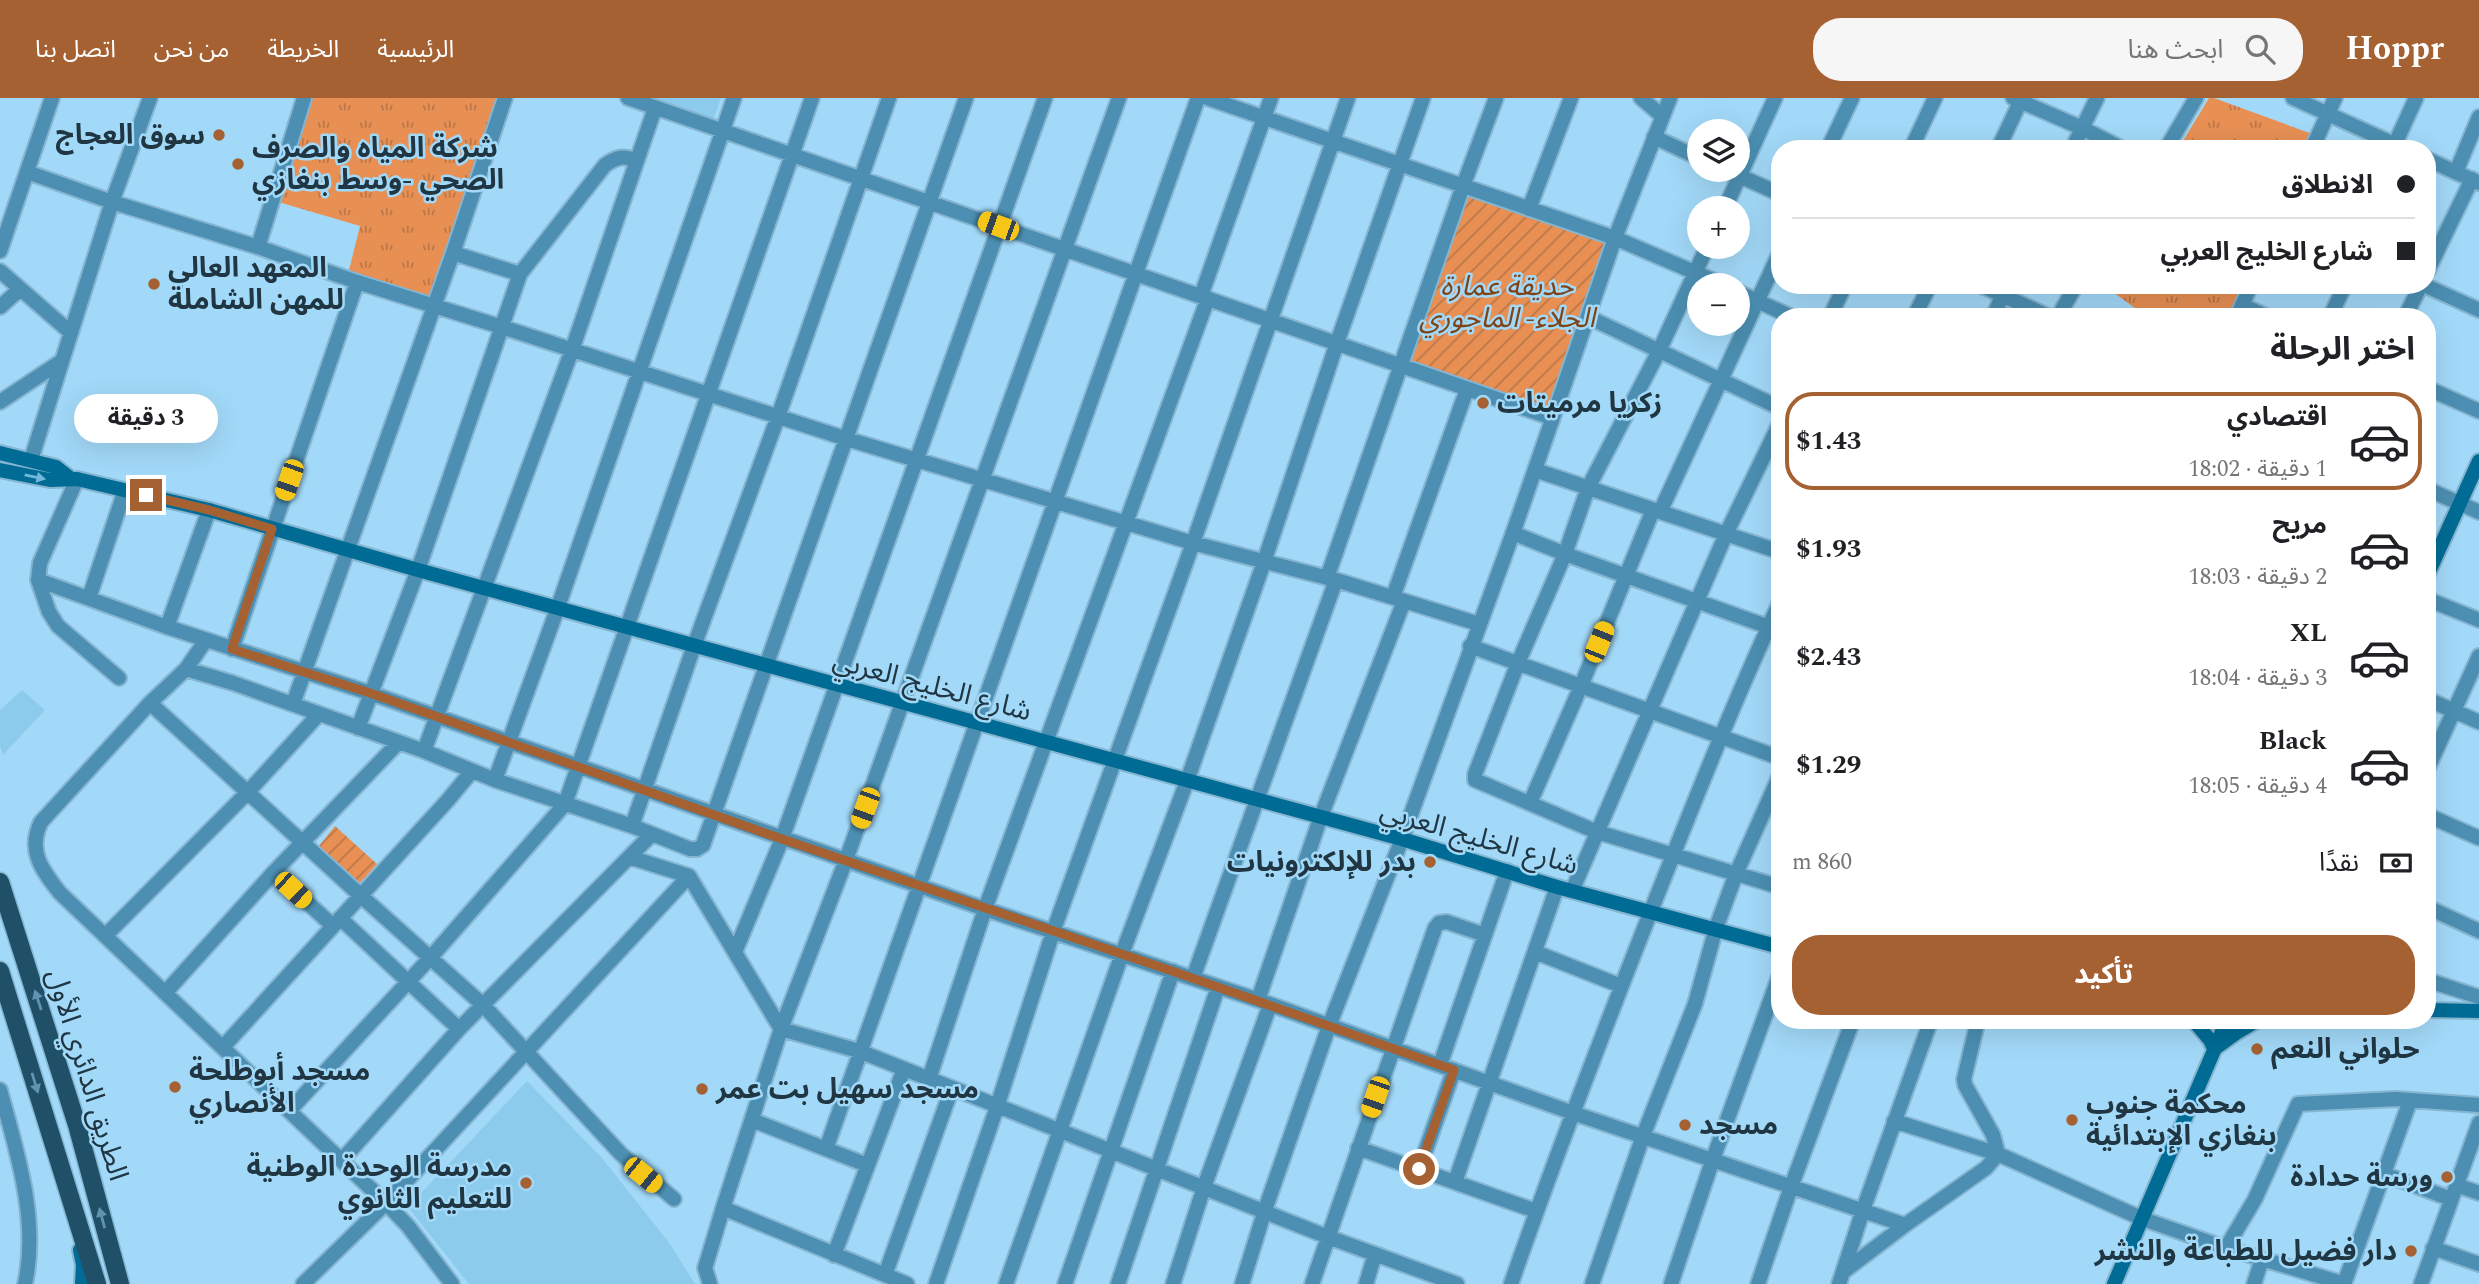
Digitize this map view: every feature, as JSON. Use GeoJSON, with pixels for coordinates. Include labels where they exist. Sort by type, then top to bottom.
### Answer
{"type":"FeatureCollection","features":[{"type":"Feature","properties":{"kind":"main road","name":"شارع الخليج العربي"},"geometry":{"type":"LineString","coordinates":[[0,453],[56,467],[74,478]]}},
{"type":"Feature","properties":{"kind":"main road"},"geometry":{"type":"LineString","coordinates":[[2436,556],[2479,461]]}},
{"type":"Feature","properties":{"kind":"main road","name":"شارع الخليج العربي"},"geometry":{"type":"LineString","coordinates":[[0,470],[50,480],[74,478],[209,510],[902,704],[1402,839],[1565,889],[1771,944]]}},
{"type":"Feature","properties":{"kind":"main road","name":"الطريق الدائري الأول"},"geometry":{"type":"LineString","coordinates":[[0,882],[77,1125],[121,1280]]}},
{"type":"Feature","properties":{"kind":"main road","name":"الطريق الدائري الأول"},"geometry":{"type":"LineString","coordinates":[[0,971],[97,1284]]}},
{"type":"Feature","properties":{"kind":"main road"},"geometry":{"type":"LineString","coordinates":[[2436,1010],[2479,1011]]}},
{"type":"Feature","properties":{"kind":"main road"},"geometry":{"type":"LineString","coordinates":[[2201,1029],[2214,1049]]}},
{"type":"Feature","properties":{"kind":"main road"},"geometry":{"type":"LineString","coordinates":[[2114,1284],[2223,1029]]}},
{"type":"Feature","properties":{"kind":"main road"},"geometry":{"type":"LineString","coordinates":[[2214,1049],[2242,1029]]}},
{"type":"Feature","properties":{"kind":"main road"},"geometry":{"type":"LineString","coordinates":[[73,1208],[83,1265],[82,1284]]}},
{"type":"Feature","properties":{"kind":"street"},"geometry":{"type":"LineString","coordinates":[[31,460],[112,202],[150,98]]}},
{"type":"Feature","properties":{"kind":"street"},"geometry":{"type":"LineString","coordinates":[[258,247],[304,98]]}},
{"type":"Feature","properties":{"kind":"street"},"geometry":{"type":"LineString","coordinates":[[293,704],[505,98]]}},
{"type":"Feature","properties":{"kind":"street"},"geometry":{"type":"LineString","coordinates":[[628,98],[1552,418]]}},
{"type":"Feature","properties":{"kind":"street"},"geometry":{"type":"LineString","coordinates":[[495,780],[558,607],[734,98]]}},
{"type":"Feature","properties":{"kind":"street"},"geometry":{"type":"LineString","coordinates":[[290,1110],[409,981],[565,804],[812,98]]}},
{"type":"Feature","properties":{"kind":"street"},"geometry":{"type":"LineString","coordinates":[[632,826],[889,98]]}},
{"type":"Feature","properties":{"kind":"street"},"geometry":{"type":"LineString","coordinates":[[186,669],[358,727],[495,780],[632,826],[690,849],[703,845],[966,98]]}},
{"type":"Feature","properties":{"kind":"street"},"geometry":{"type":"LineString","coordinates":[[735,951],[782,839],[1045,98]]}},
{"type":"Feature","properties":{"kind":"street"},"geometry":{"type":"LineString","coordinates":[[710,1284],[705,1268],[781,1029],[846,860],[1119,98]]}},
{"type":"Feature","properties":{"kind":"street"},"geometry":{"type":"LineString","coordinates":[[826,1149],[1198,98]]}},
{"type":"Feature","properties":{"kind":"street"},"geometry":{"type":"LineString","coordinates":[[1207,98],[1615,238],[1695,272]]}},
{"type":"Feature","properties":{"kind":"street"},"geometry":{"type":"LineString","coordinates":[[929,1079],[985,909],[1205,297],[1271,98]]}},
{"type":"Feature","properties":{"kind":"street"},"geometry":{"type":"LineString","coordinates":[[936,1284],[1053,932],[1116,762],[1348,98]]}},
{"type":"Feature","properties":{"kind":"street"},"geometry":{"type":"LineString","coordinates":[[1006,1284],[1122,954],[1265,562],[1398,163],[1423,98]]}},
{"type":"Feature","properties":{"kind":"street"},"geometry":{"type":"LineString","coordinates":[[1193,978],[1331,579],[1400,365],[1496,98]]}},
{"type":"Feature","properties":{"kind":"street"},"geometry":{"type":"LineString","coordinates":[[1529,209],[1570,98]]}},
{"type":"Feature","properties":{"kind":"street"},"geometry":{"type":"LineString","coordinates":[[1641,98],[1662,116]]}},
{"type":"Feature","properties":{"kind":"street"},"geometry":{"type":"LineString","coordinates":[[1242,1284],[1329,1026],[1402,839],[1513,533],[1615,238],[1670,98]]}},
{"type":"Feature","properties":{"kind":"street"},"geometry":{"type":"LineString","coordinates":[[1750,154],[1775,98]]}},
{"type":"Feature","properties":{"kind":"street"},"geometry":{"type":"LineString","coordinates":[[1832,140],[1852,98]]}},
{"type":"Feature","properties":{"kind":"street"},"geometry":{"type":"LineString","coordinates":[[1915,140],[1935,98]]}},
{"type":"Feature","properties":{"kind":"street"},"geometry":{"type":"LineString","coordinates":[[2076,140],[2097,98]]}},
{"type":"Feature","properties":{"kind":"street"},"geometry":{"type":"LineString","coordinates":[[2171,140],[2196,98]]}},
{"type":"Feature","properties":{"kind":"street"},"geometry":{"type":"LineString","coordinates":[[2293,98],[2385,140]]}},
{"type":"Feature","properties":{"kind":"street"},"geometry":{"type":"LineString","coordinates":[[2316,140],[2335,98]]}},
{"type":"Feature","properties":{"kind":"street"},"geometry":{"type":"LineString","coordinates":[[2402,140],[2416,98]]}},
{"type":"Feature","properties":{"kind":"street"},"geometry":{"type":"LineString","coordinates":[[0,251],[27,172],[47,99]]}},
{"type":"Feature","properties":{"kind":"street"},"geometry":{"type":"LineString","coordinates":[[2002,140],[2019,99],[2105,140]]}},
{"type":"Feature","properties":{"kind":"street"},"geometry":{"type":"LineString","coordinates":[[424,751],[572,350],[655,108]]}},
{"type":"Feature","properties":{"kind":"street"},"geometry":{"type":"LineString","coordinates":[[2456,172],[2479,117]]}},
{"type":"Feature","properties":{"kind":"street"},"geometry":{"type":"LineString","coordinates":[[1654,137],[1687,152]]}},
{"type":"Feature","properties":{"kind":"street"},"geometry":{"type":"LineString","coordinates":[[358,727],[418,570],[520,274],[605,165],[623,156],[637,160]]}},
{"type":"Feature","properties":{"kind":"street"},"geometry":{"type":"LineString","coordinates":[[2436,163],[2475,181],[2436,255]]}},
{"type":"Feature","properties":{"kind":"street"},"geometry":{"type":"LineString","coordinates":[[27,172],[357,282],[779,415],[847,439],[1193,543],[1331,579],[1479,624]]}},
{"type":"Feature","properties":{"kind":"street"},"geometry":{"type":"LineString","coordinates":[[1750,180],[1771,190]]}},
{"type":"Feature","properties":{"kind":"street"},"geometry":{"type":"LineString","coordinates":[[453,253],[520,274]]}},
{"type":"Feature","properties":{"kind":"street"},"geometry":{"type":"LineString","coordinates":[[1701,259],[1659,351],[1588,488],[1475,774],[1475,780],[1597,832],[1771,884]]}},
{"type":"Feature","properties":{"kind":"street"},"geometry":{"type":"LineString","coordinates":[[0,271],[70,332]]}},
{"type":"Feature","properties":{"kind":"street"},"geometry":{"type":"LineString","coordinates":[[1530,803],[1625,576],[1722,379],[1771,271]]}},
{"type":"Feature","properties":{"kind":"street"},"geometry":{"type":"LineString","coordinates":[[232,649],[357,282]]}},
{"type":"Feature","properties":{"kind":"street"},"geometry":{"type":"LineString","coordinates":[[0,307],[20,289]]}},
{"type":"Feature","properties":{"kind":"street"},"geometry":{"type":"LineString","coordinates":[[2436,291],[2479,310]]}},
{"type":"Feature","properties":{"kind":"street"},"geometry":{"type":"LineString","coordinates":[[2012,294],[2035,308]]}},
{"type":"Feature","properties":{"kind":"street"},"geometry":{"type":"LineString","coordinates":[[1750,298],[1772,308]]}},
{"type":"Feature","properties":{"kind":"street"},"geometry":{"type":"LineString","coordinates":[[1588,317],[1771,404]]}},
{"type":"Feature","properties":{"kind":"street"},"geometry":{"type":"LineString","coordinates":[[0,401],[60,362]]}},
{"type":"Feature","properties":{"kind":"street"},"geometry":{"type":"LineString","coordinates":[[1173,1284],[1320,819],[1399,599],[1467,389]]}},
{"type":"Feature","properties":{"kind":"street"},"geometry":{"type":"LineString","coordinates":[[2436,392],[2479,411]]}},
{"type":"Feature","properties":{"kind":"street"},"geometry":{"type":"LineString","coordinates":[[1455,1182],[1535,952],[1565,889],[1578,881],[1696,601],[1771,442]]}},
{"type":"Feature","properties":{"kind":"street"},"geometry":{"type":"LineString","coordinates":[[1535,470],[1771,549]]}},
{"type":"Feature","properties":{"kind":"street"},"geometry":{"type":"LineString","coordinates":[[74,478],[40,563],[38,580],[49,612],[58,626],[118,678]]}},
{"type":"Feature","properties":{"kind":"street"},"geometry":{"type":"LineString","coordinates":[[89,598],[125,490]]}},
{"type":"Feature","properties":{"kind":"street"},"geometry":{"type":"LineString","coordinates":[[2436,493],[2479,512]]}},
{"type":"Feature","properties":{"kind":"street"},"geometry":{"type":"LineString","coordinates":[[167,627],[209,510]]}},
{"type":"Feature","properties":{"kind":"street"},"geometry":{"type":"LineString","coordinates":[[1513,533],[1771,628]]}},
{"type":"Feature","properties":{"kind":"street"},"geometry":{"type":"LineString","coordinates":[[38,580],[232,649],[304,670],[985,909],[1264,1002],[1573,1113],[1905,1225]]}},
{"type":"Feature","properties":{"kind":"street"},"geometry":{"type":"LineString","coordinates":[[2436,603],[2479,620]]}},
{"type":"Feature","properties":{"kind":"street"},"geometry":{"type":"LineString","coordinates":[[1511,1284],[1536,1211],[1671,856],[1720,737],[1771,635]]}},
{"type":"Feature","properties":{"kind":"street"},"geometry":{"type":"LineString","coordinates":[[206,640],[186,669],[150,703],[41,822],[34,837],[37,854],[45,874],[60,893],[386,1203],[408,1226],[452,1284]]}},
{"type":"Feature","properties":{"kind":"street"},"geometry":{"type":"LineString","coordinates":[[1471,646],[1771,755]]}},
{"type":"Feature","properties":{"kind":"street"},"geometry":{"type":"LineString","coordinates":[[2436,751],[2479,656]]}},
{"type":"Feature","properties":{"kind":"street"},"geometry":{"type":"LineString","coordinates":[[150,703],[483,1005],[621,1154],[674,1199]]}},
{"type":"Feature","properties":{"kind":"street"},"geometry":{"type":"LineString","coordinates":[[2436,703],[2479,722]]}},
{"type":"Feature","properties":{"kind":"street"},"geometry":{"type":"LineString","coordinates":[[105,936],[248,792],[319,714]]}},
{"type":"Feature","properties":{"kind":"street"},"geometry":{"type":"LineString","coordinates":[[165,993],[274,872],[398,743]]}},
{"type":"Feature","properties":{"kind":"street"},"geometry":{"type":"LineString","coordinates":[[223,1046],[472,771]]}},
{"type":"Feature","properties":{"kind":"street"},"geometry":{"type":"LineString","coordinates":[[1592,1284],[1643,1136],[1695,1003],[1716,928],[1736,874],[1771,795]]}},
{"type":"Feature","properties":{"kind":"street"},"geometry":{"type":"LineString","coordinates":[[2436,819],[2479,838]]}},
{"type":"Feature","properties":{"kind":"street"},"geometry":{"type":"LineString","coordinates":[[342,1160],[460,1029],[652,834]]}},
{"type":"Feature","properties":{"kind":"street"},"geometry":{"type":"LineString","coordinates":[[629,857],[689,876],[781,1029],[859,1051],[1375,1254],[1422,1278],[1457,1284]]}},
{"type":"Feature","properties":{"kind":"street"},"geometry":{"type":"LineString","coordinates":[[1419,1169],[1485,935],[1507,871]]}},
{"type":"Feature","properties":{"kind":"street"},"geometry":{"type":"LineString","coordinates":[[274,872],[409,981],[460,1029]]}},
{"type":"Feature","properties":{"kind":"street"},"geometry":{"type":"LineString","coordinates":[[303,1284],[386,1203],[689,876]]}},
{"type":"Feature","properties":{"kind":"street"},"geometry":{"type":"LineString","coordinates":[[2436,910],[2479,931]]}},
{"type":"Feature","properties":{"kind":"street"},"geometry":{"type":"LineString","coordinates":[[1312,1284],[1392,1047],[1438,923],[1447,922],[1485,935]]}},
{"type":"Feature","properties":{"kind":"street"},"geometry":{"type":"LineString","coordinates":[[1535,952],[1621,986]]}},
{"type":"Feature","properties":{"kind":"street"},"geometry":{"type":"LineString","coordinates":[[1065,1284],[1172,971]]}},
{"type":"Feature","properties":{"kind":"street"},"geometry":{"type":"LineString","coordinates":[[2436,983],[2479,997]]}},
{"type":"Feature","properties":{"kind":"street"},"geometry":{"type":"LineString","coordinates":[[1118,1284],[1218,987]]}},
{"type":"Feature","properties":{"kind":"street"},"geometry":{"type":"LineString","coordinates":[[1671,1284],[1771,999]]}},
{"type":"Feature","properties":{"kind":"street"},"geometry":{"type":"LineString","coordinates":[[1758,1284],[1850,1029]]}},
{"type":"Feature","properties":{"kind":"street"},"geometry":{"type":"LineString","coordinates":[[1841,1278],[1928,1029]]}},
{"type":"Feature","properties":{"kind":"street"},"geometry":{"type":"LineString","coordinates":[[1976,1029],[1964,1079],[1965,1085],[1993,1135],[1998,1154]]}},
{"type":"Feature","properties":{"kind":"street"},"geometry":{"type":"LineString","coordinates":[[834,1255],[904,1069]]}},
{"type":"Feature","properties":{"kind":"street"},"geometry":{"type":"LineString","coordinates":[[885,1275],[953,1088]]}},
{"type":"Feature","properties":{"kind":"street"},"geometry":{"type":"LineString","coordinates":[[0,1090],[20,1170],[30,1234],[30,1261],[25,1284]]}},
{"type":"Feature","properties":{"kind":"street"},"geometry":{"type":"LineString","coordinates":[[2226,1248],[2255,1199],[2298,1104],[2396,1099],[2479,1105]]}},
{"type":"Feature","properties":{"kind":"street"},"geometry":{"type":"LineString","coordinates":[[1894,1121],[1998,1154],[2143,1219],[2226,1248],[2345,1284],[2410,1101]]}},
{"type":"Feature","properties":{"kind":"street"},"geometry":{"type":"LineString","coordinates":[[752,1120],[867,1165]]}},
{"type":"Feature","properties":{"kind":"street"},"geometry":{"type":"LineString","coordinates":[[2421,1284],[2479,1122]]}},
{"type":"Feature","properties":{"kind":"street"},"geometry":{"type":"LineString","coordinates":[[1357,1148],[1536,1211]]}},
{"type":"Feature","properties":{"kind":"street"},"geometry":{"type":"LineString","coordinates":[[1841,1278],[1905,1225],[1986,1168],[1998,1154]]}},
{"type":"Feature","properties":{"kind":"street"},"geometry":{"type":"LineString","coordinates":[[2384,1174],[2454,1192],[2479,1193]]}},
{"type":"Feature","properties":{"kind":"street"},"geometry":{"type":"LineString","coordinates":[[723,1208],[907,1284]]}},
{"type":"Feature","properties":{"kind":"street"},"geometry":{"type":"LineString","coordinates":[[2433,1248],[2479,1264]]}},
{"type":"Feature","properties":{"kind":"street"},"geometry":{"type":"LineString","coordinates":[[1366,1284],[1375,1254]]}},
{"type":"Feature","properties":{"kind":"street"},"geometry":{"type":"LineString","coordinates":[[2254,1284],[2262,1259]]}},
{"type":"Feature","properties":{"kind":"shaded area"},"geometry":{"type":"Polygon","coordinates":[[[648,98],[721,98],[713,121],[648,98]]]}},
{"type":"Feature","properties":{"kind":"shaded area"},"geometry":{"type":"Polygon","coordinates":[[[22,690],[45,710],[3,755],[0,746],[0,710],[22,690]]]}},
{"type":"Feature","properties":{"kind":"shaded area","name":"مدرسة الوحدة الوطنية للتعليم الثانوي"},"geometry":{"type":"Polygon","coordinates":[[[527,1081],[602,1158],[670,1244],[695,1284],[469,1284],[408,1207],[527,1081]]]}},
{"type":"Feature","properties":{"kind":"green space"},"geometry":{"type":"Polygon","coordinates":[[[306,98],[504,98],[433,305],[347,278],[360,226],[275,201],[306,98]]]}},
{"type":"Feature","properties":{"kind":"green space"},"geometry":{"type":"Polygon","coordinates":[[[2209,98],[2315,135],[2313,140],[2183,140],[2209,98]]]}},
{"type":"Feature","properties":{"kind":"green space","name":"حديقة عمارة الجلاء- الماجوري"},"geometry":{"type":"Polygon","coordinates":[[[1463,187],[1615,238],[1551,418],[1400,365],[1463,187]]]}},
{"type":"Feature","properties":{"kind":"green space"},"geometry":{"type":"Polygon","coordinates":[[[2116,294],[2241,294],[2234,308],[2135,308],[2116,294]]]}},
{"type":"Feature","properties":{"kind":"green space"},"geometry":{"type":"Polygon","coordinates":[[[335,826],[377,864],[360,883],[319,846],[335,826]]]}},
{"type":"Feature","properties":{"kind":"place","name":"سوق العجاج"},"geometry":{"type":"Point","coordinates":[219,135]}},
{"type":"Feature","properties":{"kind":"place","name":"شركة المياه والصرف الصحي -وسط بنغازي"},"geometry":{"type":"Point","coordinates":[238,164]}},
{"type":"Feature","properties":{"kind":"place","name":"المعهد العالي للمهن الشاملة"},"geometry":{"type":"Point","coordinates":[154,284]}},
{"type":"Feature","properties":{"kind":"place","name":"زكريا مرميتات"},"geometry":{"type":"Point","coordinates":[1483,403]}},
{"type":"Feature","properties":{"kind":"place","name":"بدر للإلكترونيات"},"geometry":{"type":"Point","coordinates":[1430,862]}},
{"type":"Feature","properties":{"kind":"place","name":"حلواني النعم"},"geometry":{"type":"Point","coordinates":[2257,1049]}},
{"type":"Feature","properties":{"kind":"place","name":"مسجد أبوطلحة الأنصاري"},"geometry":{"type":"Point","coordinates":[175,1087]}},
{"type":"Feature","properties":{"kind":"place","name":"مسجد سهيل بت عمر"},"geometry":{"type":"Point","coordinates":[702,1089]}},
{"type":"Feature","properties":{"kind":"place","name":"محكمة جنوب بنغازي الإبتدائية"},"geometry":{"type":"Point","coordinates":[2072,1120]}},
{"type":"Feature","properties":{"kind":"place","name":"مسجد"},"geometry":{"type":"Point","coordinates":[1685,1125]}},
{"type":"Feature","properties":{"kind":"place","name":"ورسة حدادة"},"geometry":{"type":"Point","coordinates":[2447,1177]}},
{"type":"Feature","properties":{"kind":"place","name":"مدرسة الوحدة الوطنية للتعليم الثانوي"},"geometry":{"type":"Point","coordinates":[526,1183]}},
{"type":"Feature","properties":{"kind":"place","name":"دار فضيل للطباعة والنشر"},"geometry":{"type":"Point","coordinates":[2411,1251]}},
{"type":"Feature","properties":{"kind":"route"},"geometry":{"type":"LineString","coordinates":[[146,495],[272,529],[232,649],[304,670],[782,839],[1258,1000],[1454,1070],[1419,1169]]}}]}
